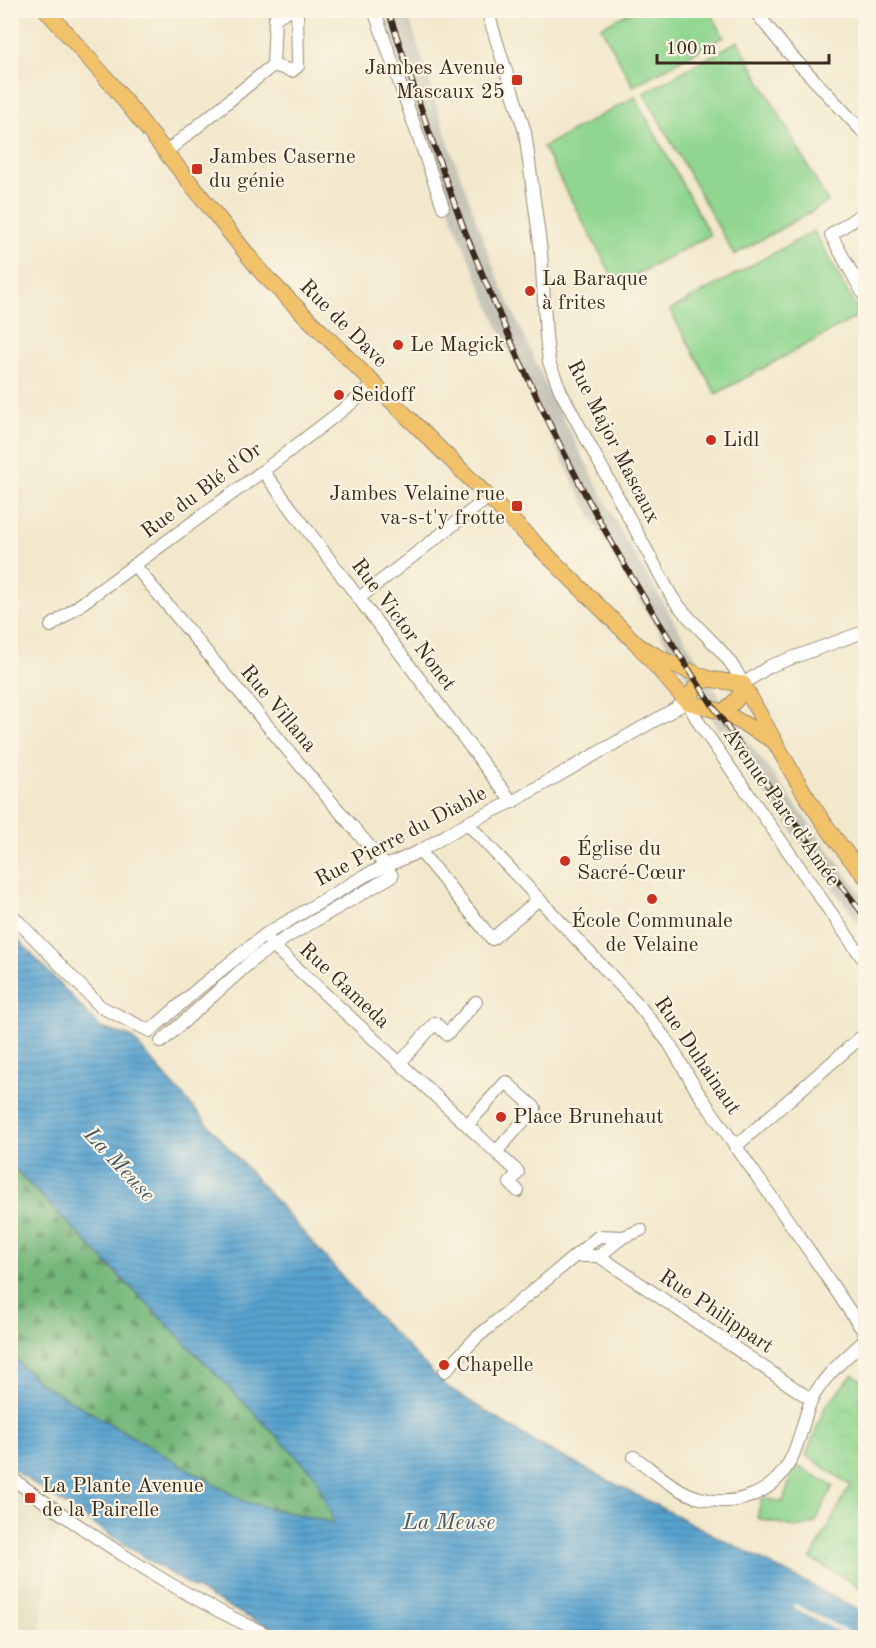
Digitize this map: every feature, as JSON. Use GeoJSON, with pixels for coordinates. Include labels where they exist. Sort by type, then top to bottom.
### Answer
{"type":"FeatureCollection","features":[{"type":"Feature","properties":{"kind":"main road","name":"Rue de Dave"},"geometry":{"type":"LineString","coordinates":[[46,10],[113,86],[262,273],[636,644],[687,702]]}},
{"type":"Feature","properties":{"kind":"main road","name":"Rue de Dave"},"geometry":{"type":"LineString","coordinates":[[636,644],[670,663],[709,679],[743,684]]}},
{"type":"Feature","properties":{"kind":"main road"},"geometry":{"type":"LineString","coordinates":[[709,679],[692,691],[687,702],[723,711],[774,741]]}},
{"type":"Feature","properties":{"kind":"main road"},"geometry":{"type":"LineString","coordinates":[[723,711],[734,704],[740,696],[743,684]]}},
{"type":"Feature","properties":{"kind":"main road"},"geometry":{"type":"LineString","coordinates":[[743,684],[810,805],[866,877]]}},
{"type":"Feature","properties":{"kind":"street"},"geometry":{"type":"LineString","coordinates":[[273,65],[272,14],[289,10]]}},
{"type":"Feature","properties":{"kind":"street"},"geometry":{"type":"LineString","coordinates":[[273,65],[292,71],[298,66],[297,10]]}},
{"type":"Feature","properties":{"kind":"street"},"geometry":{"type":"LineString","coordinates":[[375,10],[443,207]]}},
{"type":"Feature","properties":{"kind":"street","name":"Rue Major Mascaux"},"geometry":{"type":"LineString","coordinates":[[487,10],[525,132],[541,251],[549,362],[561,392],[672,597],[694,625],[723,652],[735,667],[743,684]]}},
{"type":"Feature","properties":{"kind":"street"},"geometry":{"type":"LineString","coordinates":[[754,10],[787,51],[866,135]]}},
{"type":"Feature","properties":{"kind":"street"},"geometry":{"type":"LineString","coordinates":[[166,152],[273,65]]}},
{"type":"Feature","properties":{"kind":"street"},"geometry":{"type":"LineString","coordinates":[[866,212],[831,235],[866,299]]}},
{"type":"Feature","properties":{"kind":"street","name":"Rue du Blé d'Or"},"geometry":{"type":"LineString","coordinates":[[51,626],[263,471],[375,385]]}},
{"type":"Feature","properties":{"kind":"street","name":"Rue Victor Nonet"},"geometry":{"type":"LineString","coordinates":[[263,471],[512,802]]}},
{"type":"Feature","properties":{"kind":"street"},"geometry":{"type":"LineString","coordinates":[[359,598],[489,497]]}},
{"type":"Feature","properties":{"kind":"street","name":"Rue Villana"},"geometry":{"type":"LineString","coordinates":[[135,566],[389,871]]}},
{"type":"Feature","properties":{"kind":"street"},"geometry":{"type":"LineString","coordinates":[[743,684],[770,666],[866,631]]}},
{"type":"Feature","properties":{"kind":"street","name":"Rue Pierre du Diable"},"geometry":{"type":"LineString","coordinates":[[161,1042],[255,958],[389,871],[467,823],[512,802],[687,702]]}},
{"type":"Feature","properties":{"kind":"street","name":"Avenue Parc d'Amée"},"geometry":{"type":"LineString","coordinates":[[687,702],[701,726],[866,963]]}},
{"type":"Feature","properties":{"kind":"street","name":"Rue Duhainaut"},"geometry":{"type":"LineString","coordinates":[[467,823],[636,1002],[669,1043],[697,1091],[808,1248],[866,1337]]}},
{"type":"Feature","properties":{"kind":"street"},"geometry":{"type":"LineString","coordinates":[[420,851],[492,939],[539,899]]}},
{"type":"Feature","properties":{"kind":"street","name":"Rue Pierre du Diable"},"geometry":{"type":"LineString","coordinates":[[10,913],[101,1007],[150,1031],[266,934],[389,871]]}},
{"type":"Feature","properties":{"kind":"street","name":"Rue Gameda"},"geometry":{"type":"LineString","coordinates":[[266,934],[274,947],[466,1125]]}},
{"type":"Feature","properties":{"kind":"street"},"geometry":{"type":"LineString","coordinates":[[400,1063],[435,1023],[447,1035],[476,1002]]}},
{"type":"Feature","properties":{"kind":"street"},"geometry":{"type":"LineString","coordinates":[[735,1147],[860,1038],[866,1036]]}},
{"type":"Feature","properties":{"kind":"street"},"geometry":{"type":"LineString","coordinates":[[496,1152],[535,1108],[506,1082],[466,1125],[518,1172],[510,1183],[518,1191]]}},
{"type":"Feature","properties":{"kind":"street"},"geometry":{"type":"LineString","coordinates":[[575,1256],[599,1256],[623,1237],[641,1230]]}},
{"type":"Feature","properties":{"kind":"street"},"geometry":{"type":"LineString","coordinates":[[445,1371],[476,1338],[599,1236],[623,1237]]}},
{"type":"Feature","properties":{"kind":"street","name":"Rue Philippart"},"geometry":{"type":"LineString","coordinates":[[599,1256],[812,1400]]}},
{"type":"Feature","properties":{"kind":"street"},"geometry":{"type":"LineString","coordinates":[[634,1457],[678,1487],[699,1498],[725,1502],[753,1496],[768,1488],[781,1476],[798,1443],[812,1400],[828,1376],[866,1337]]}},
{"type":"Feature","properties":{"kind":"street"},"geometry":{"type":"LineString","coordinates":[[10,1477],[141,1568],[248,1626],[275,1638]]}},
{"type":"Feature","properties":{"kind":"shaded area"},"geometry":{"type":"Polygon","coordinates":[[[381,11],[407,11],[449,144],[496,274],[545,383],[627,543],[739,729],[865,899],[865,932],[715,724],[614,559],[502,336],[455,225],[381,11]]]}},
{"type":"Feature","properties":{"kind":"shaded area"},"geometry":{"type":"Polygon","coordinates":[[[10,1485],[66,1523],[53,1541],[39,1637],[11,1637],[10,1485]]]}},
{"type":"Feature","properties":{"kind":"green space"},"geometry":{"type":"Polygon","coordinates":[[[632,11],[710,11],[724,37],[633,86],[601,27],[632,11]]]}},
{"type":"Feature","properties":{"kind":"green space"},"geometry":{"type":"Polygon","coordinates":[[[738,41],[828,202],[734,255],[644,93],[738,41]]]}},
{"type":"Feature","properties":{"kind":"green space"},"geometry":{"type":"Polygon","coordinates":[[[635,97],[710,235],[617,285],[543,147],[635,97]]]}},
{"type":"Feature","properties":{"kind":"green space"},"geometry":{"type":"Polygon","coordinates":[[[814,231],[860,315],[716,394],[670,310],[814,231]]]}},
{"type":"Feature","properties":{"kind":"green space"},"geometry":{"type":"Polygon","coordinates":[[[10,1165],[315,1475],[335,1523],[245,1502],[40,1383],[11,1354],[10,1165]]]}},
{"type":"Feature","properties":{"kind":"green space"},"geometry":{"type":"Polygon","coordinates":[[[853,1374],[865,1383],[865,1590],[811,1559],[850,1485],[806,1455],[825,1407],[853,1374]]]}},
{"type":"Feature","properties":{"kind":"green space"},"geometry":{"type":"Polygon","coordinates":[[[795,1465],[833,1486],[815,1523],[797,1528],[757,1518],[762,1498],[783,1502],[795,1465]]]}},
{"type":"Feature","properties":{"kind":"water","name":"La Meuse"},"geometry":{"type":"Polygon","coordinates":[[[11,932],[101,1028],[131,1037],[377,1316],[446,1386],[536,1443],[865,1613],[865,1637],[290,1637],[217,1601],[147,1559],[11,1468],[10,1354],[40,1383],[245,1502],[334,1523],[315,1475],[11,1165],[11,932]]]}},
{"type":"Feature","properties":{"kind":"pier"},"geometry":{"type":"Polygon","coordinates":[[[795,1604],[859,1637],[850,1637],[793,1608],[795,1604]]]}},
{"type":"Feature","properties":{"kind":"railway"},"geometry":{"type":"LineString","coordinates":[[388,10],[474,255],[502,322],[564,454],[645,599],[714,708],[788,814],[866,918]]}},
{"type":"Feature","properties":{"kind":"place","name":"Jambes Avenue Mascaux 25"},"geometry":{"type":"Point","coordinates":[517,80]}},
{"type":"Feature","properties":{"kind":"place","name":"Jambes Caserne du génie"},"geometry":{"type":"Point","coordinates":[197,169]}},
{"type":"Feature","properties":{"kind":"place","name":"La Baraque à frites"},"geometry":{"type":"Point","coordinates":[530,291]}},
{"type":"Feature","properties":{"kind":"place","name":"Le Magick"},"geometry":{"type":"Point","coordinates":[398,345]}},
{"type":"Feature","properties":{"kind":"place","name":"Seidoff"},"geometry":{"type":"Point","coordinates":[339,395]}},
{"type":"Feature","properties":{"kind":"place","name":"Lidl"},"geometry":{"type":"Point","coordinates":[711,440]}},
{"type":"Feature","properties":{"kind":"place","name":"Jambes Velaine rue va-s-t'y frotte"},"geometry":{"type":"Point","coordinates":[517,506]}},
{"type":"Feature","properties":{"kind":"place","name":"Église du Sacré-Cœur"},"geometry":{"type":"Point","coordinates":[565,861]}},
{"type":"Feature","properties":{"kind":"place","name":"École Communale de Velaine"},"geometry":{"type":"Point","coordinates":[652,899]}},
{"type":"Feature","properties":{"kind":"place","name":"Place Brunehaut"},"geometry":{"type":"Point","coordinates":[501,1117]}},
{"type":"Feature","properties":{"kind":"place","name":"Chapelle"},"geometry":{"type":"Point","coordinates":[444,1365]}},
{"type":"Feature","properties":{"kind":"place","name":"La Plante Avenue de la Pairelle"},"geometry":{"type":"Point","coordinates":[30,1498]}}]}
